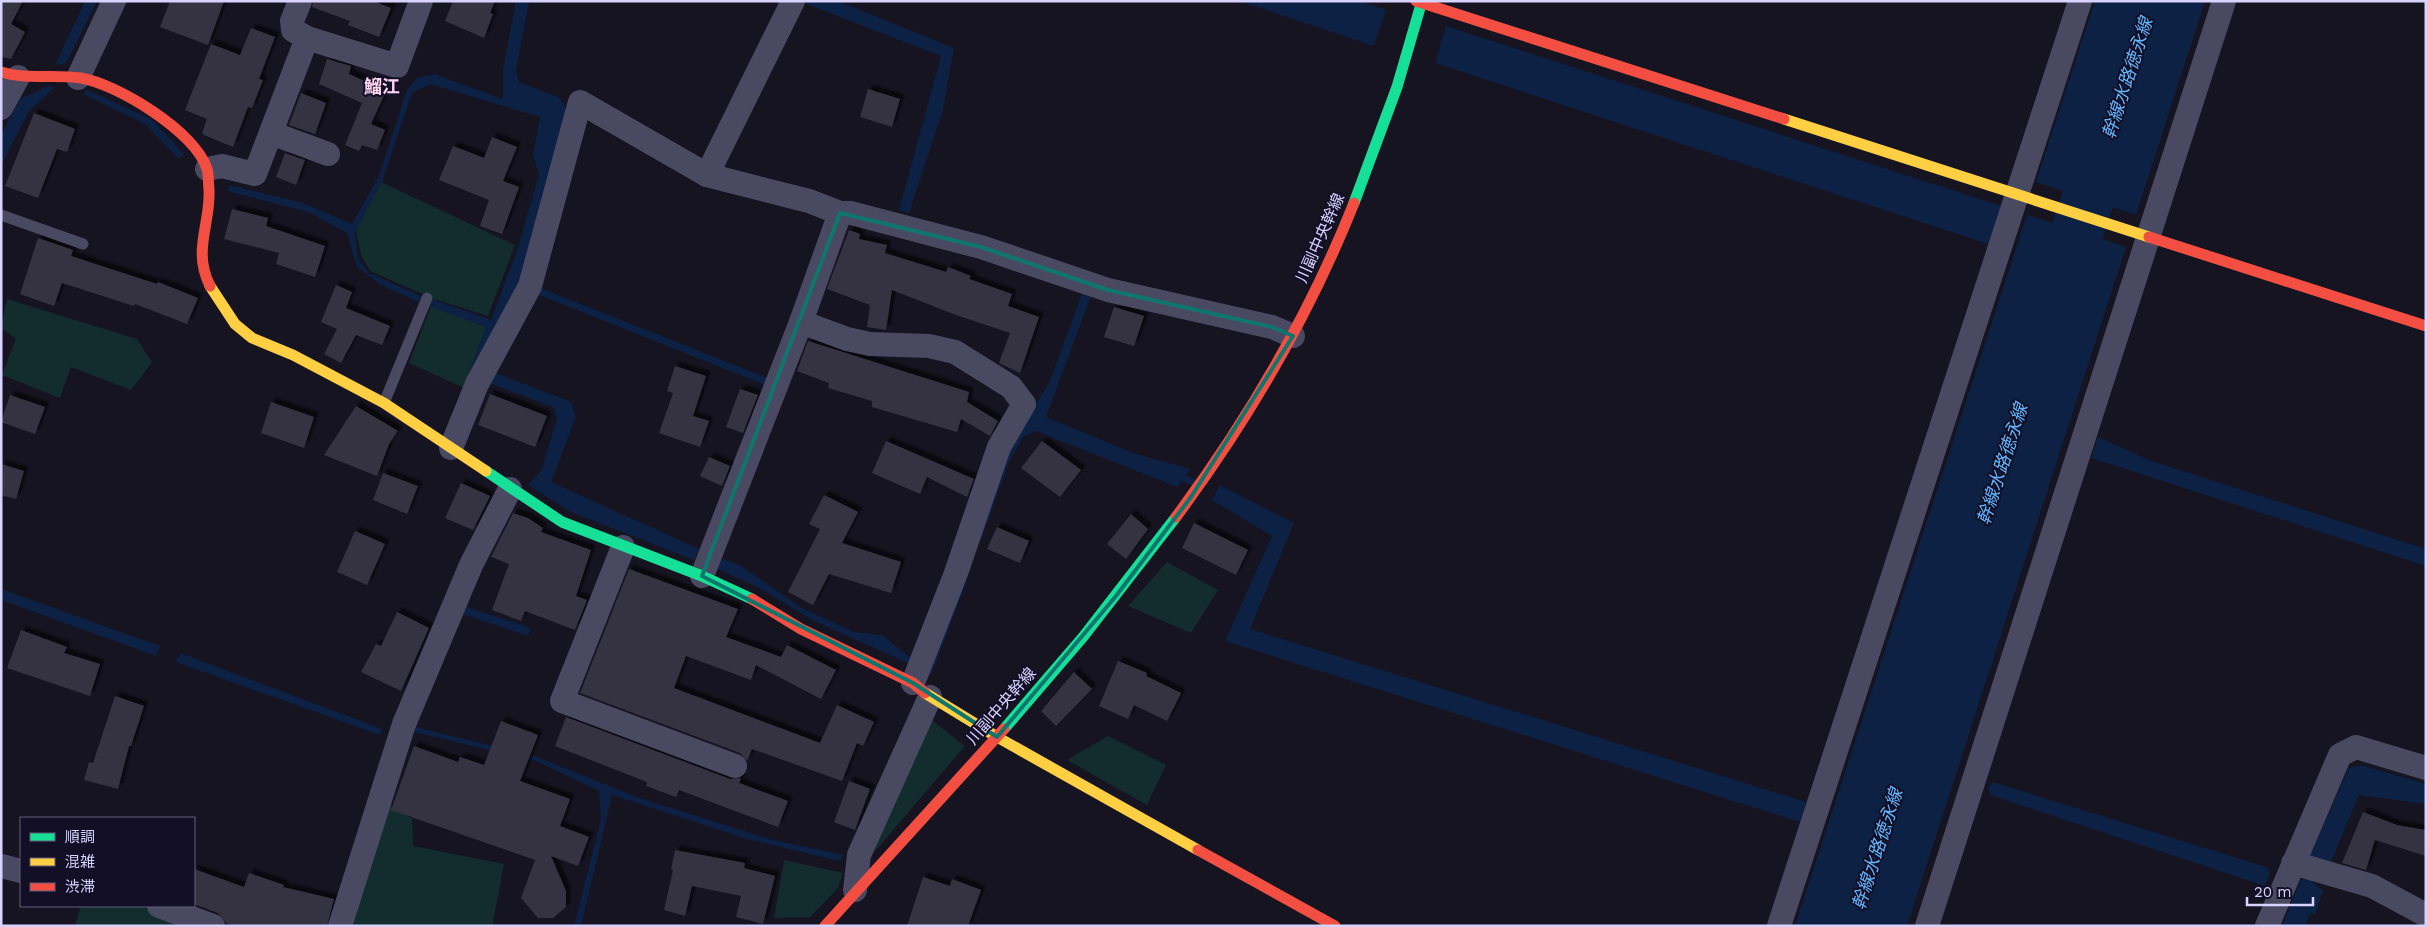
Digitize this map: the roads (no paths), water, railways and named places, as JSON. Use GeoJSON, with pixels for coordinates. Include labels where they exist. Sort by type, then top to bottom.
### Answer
{"type":"FeatureCollection","features":[{"type":"Feature","properties":{"kind":"street"},"geometry":{"type":"LineString","coordinates":[[78,78],[114,1]]}},
{"type":"Feature","properties":{"kind":"street"},"geometry":{"type":"LineString","coordinates":[[300,1],[292,21],[293,30],[308,38],[397,66],[421,1]]}},
{"type":"Feature","properties":{"kind":"street"},"geometry":{"type":"LineString","coordinates":[[707,175],[793,1]]}},
{"type":"Feature","properties":{"kind":"street"},"geometry":{"type":"LineString","coordinates":[[1779,926],[2080,1]]}},
{"type":"Feature","properties":{"kind":"street"},"geometry":{"type":"LineString","coordinates":[[1927,926],[2224,1]]}},
{"type":"Feature","properties":{"kind":"street"},"geometry":{"type":"LineString","coordinates":[[1420,2],[2426,326]]}},
{"type":"Feature","properties":{"kind":"street","name":"川副中央幹線"},"geometry":{"type":"LineString","coordinates":[[825,926],[855,890],[997,737],[1116,596],[1191,497],[1250,408],[1293,336],[1327,267],[1362,181],[1401,74],[1420,2]]}},
{"type":"Feature","properties":{"kind":"street"},"geometry":{"type":"LineString","coordinates":[[207,169],[222,166],[255,174],[308,38]]}},
{"type":"Feature","properties":{"kind":"street"},"geometry":{"type":"LineString","coordinates":[[1,108],[10,74],[78,78],[100,82],[155,112],[192,145],[207,169],[209,192],[201,248],[203,272],[213,293],[235,324],[252,338],[293,355],[384,403],[562,522],[623,548],[702,576],[749,597],[801,629],[921,690],[997,737],[1335,926]]}},
{"type":"Feature","properties":{"kind":"street"},"geometry":{"type":"LineString","coordinates":[[451,448],[476,384],[530,286],[580,102],[707,175],[810,201],[840,213],[850,213],[981,247],[1108,290],[1272,327],[1293,336]]}},
{"type":"Feature","properties":{"kind":"street"},"geometry":{"type":"LineString","coordinates":[[271,133],[328,154]]}},
{"type":"Feature","properties":{"kind":"street"},"geometry":{"type":"LineString","coordinates":[[702,576],[801,322],[840,213]]}},
{"type":"Feature","properties":{"kind":"street"},"geometry":{"type":"LineString","coordinates":[[801,322],[854,341],[870,344],[929,346],[955,352],[1011,387],[1024,404],[999,447],[956,573],[921,690],[859,854],[855,890]]}},
{"type":"Feature","properties":{"kind":"street"},"geometry":{"type":"LineString","coordinates":[[340,926],[404,724],[471,565],[510,489]]}},
{"type":"Feature","properties":{"kind":"street"},"geometry":{"type":"LineString","coordinates":[[623,548],[562,701],[734,766]]}},
{"type":"Feature","properties":{"kind":"street"},"geometry":{"type":"LineString","coordinates":[[2267,926],[2340,755],[2356,747],[2426,768]]}},
{"type":"Feature","properties":{"kind":"street"},"geometry":{"type":"LineString","coordinates":[[2293,863],[2372,886],[2426,915]]}},
{"type":"Feature","properties":{"kind":"street"},"geometry":{"type":"LineString","coordinates":[[1,866],[20,871]]}},
{"type":"Feature","properties":{"kind":"street"},"geometry":{"type":"LineString","coordinates":[[162,907],[213,926]]}},
{"type":"Feature","properties":{"kind":"lane"},"geometry":{"type":"LineString","coordinates":[[1,215],[83,244]]}},
{"type":"Feature","properties":{"kind":"lane"},"geometry":{"type":"LineString","coordinates":[[384,403],[426,298]]}},
{"type":"Feature","properties":{"kind":"water"},"geometry":{"type":"Polygon","coordinates":[[[85,1],[97,1],[66,63],[55,65],[85,1]]]}},
{"type":"Feature","properties":{"kind":"water"},"geometry":{"type":"Polygon","coordinates":[[[516,1],[529,1],[516,70],[519,82],[560,98],[567,111],[519,283],[474,373],[470,370],[486,327],[429,306],[431,299],[491,320],[518,248],[539,174],[533,155],[540,117],[430,84],[412,93],[382,182],[355,232],[358,258],[369,273],[421,296],[418,302],[381,285],[357,267],[347,233],[308,212],[227,191],[230,185],[303,203],[352,224],[378,178],[407,90],[417,78],[434,74],[503,99],[503,69],[516,1]]]}},
{"type":"Feature","properties":{"kind":"water"},"geometry":{"type":"Polygon","coordinates":[[[808,1],[838,1],[954,48],[943,109],[909,213],[899,210],[941,56],[806,4],[808,1]]]}},
{"type":"Feature","properties":{"kind":"water"},"geometry":{"type":"Polygon","coordinates":[[[1239,1],[1359,1],[1386,10],[1374,46],[1239,1]]]}},
{"type":"Feature","properties":{"kind":"water","name":"幹線水路徳永線"},"geometry":{"type":"Polygon","coordinates":[[[2095,1],[2205,1],[2136,215],[2113,207],[2102,239],[2126,247],[1907,926],[1795,926],[2027,215],[2052,223],[2063,191],[2036,182],[2095,1]]]}},
{"type":"Feature","properties":{"kind":"water"},"geometry":{"type":"Polygon","coordinates":[[[1446,26],[2001,206],[1988,244],[1435,63],[1446,26]]]}},
{"type":"Feature","properties":{"kind":"water"},"geometry":{"type":"Polygon","coordinates":[[[48,86],[55,87],[29,111],[1,166],[1,135],[20,99],[48,86]]]}},
{"type":"Feature","properties":{"kind":"water"},"geometry":{"type":"Polygon","coordinates":[[[87,90],[151,119],[184,154],[179,159],[145,124],[83,94],[87,90]]]}},
{"type":"Feature","properties":{"kind":"water"},"geometry":{"type":"Polygon","coordinates":[[[1082,294],[1091,296],[1046,417],[1133,453],[1190,469],[1177,487],[1036,431],[1023,437],[1009,462],[980,542],[972,538],[1005,454],[1049,383],[1082,294]]]}},
{"type":"Feature","properties":{"kind":"water"},"geometry":{"type":"Polygon","coordinates":[[[493,372],[571,402],[576,417],[551,482],[699,549],[694,560],[571,512],[528,485],[541,471],[557,419],[553,407],[486,382],[493,372]]]}},
{"type":"Feature","properties":{"kind":"water"},"geometry":{"type":"Polygon","coordinates":[[[2098,437],[2149,460],[2426,549],[2426,566],[2091,458],[2098,437]]]}},
{"type":"Feature","properties":{"kind":"water"},"geometry":{"type":"Polygon","coordinates":[[[1220,485],[1294,523],[1250,629],[1806,802],[1800,822],[1225,641],[1272,536],[1212,500],[1220,485]]]}},
{"type":"Feature","properties":{"kind":"water"},"geometry":{"type":"Polygon","coordinates":[[[717,557],[740,565],[802,608],[854,632],[882,635],[912,659],[910,664],[814,621],[759,588],[713,567],[717,557]]]}},
{"type":"Feature","properties":{"kind":"water"},"geometry":{"type":"Polygon","coordinates":[[[959,581],[966,583],[931,675],[924,672],[959,581]]]}},
{"type":"Feature","properties":{"kind":"water"},"geometry":{"type":"Polygon","coordinates":[[[1,589],[160,646],[156,656],[1,600],[1,589]]]}},
{"type":"Feature","properties":{"kind":"water"},"geometry":{"type":"Polygon","coordinates":[[[461,605],[531,628],[528,636],[459,613],[461,605]]]}},
{"type":"Feature","properties":{"kind":"water"},"geometry":{"type":"Polygon","coordinates":[[[180,653],[382,729],[380,735],[176,662],[180,653]]]}},
{"type":"Feature","properties":{"kind":"water"},"geometry":{"type":"Polygon","coordinates":[[[415,727],[537,757],[639,798],[773,840],[844,855],[839,861],[747,839],[612,795],[581,926],[574,926],[601,819],[599,791],[536,761],[414,732],[415,727]]]}},
{"type":"Feature","properties":{"kind":"water"},"geometry":{"type":"Polygon","coordinates":[[[2361,765],[2426,784],[2426,804],[2359,795],[2330,864],[2310,856],[2349,768],[2361,765]]]}},
{"type":"Feature","properties":{"kind":"water"},"geometry":{"type":"Polygon","coordinates":[[[1993,782],[2266,867],[2270,871],[2265,886],[1990,795],[1988,788],[1993,782]]]}},
{"type":"Feature","properties":{"kind":"water"},"geometry":{"type":"Polygon","coordinates":[[[2309,879],[2323,891],[2315,915],[2310,913],[2305,926],[2282,926],[2301,880],[2309,879]]]}},
{"type":"Feature","properties":{"kind":"waterway"},"geometry":{"type":"LineString","coordinates":[[541,292],[765,381]]}},
{"type":"Feature","properties":{"kind":"waterway"},"geometry":{"type":"LineString","coordinates":[[1184,478],[1195,483]]}},
{"type":"Feature","properties":{"kind":"district","name":"鰡江"},"geometry":{"type":"Point","coordinates":[382,86]}}]}
